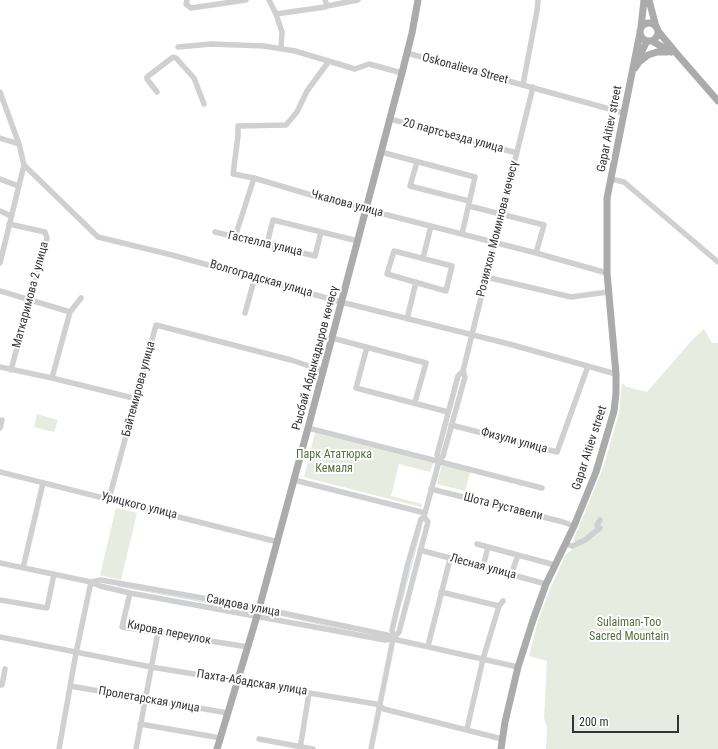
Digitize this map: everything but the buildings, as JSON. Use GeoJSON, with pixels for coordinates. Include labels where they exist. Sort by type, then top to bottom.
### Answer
{"type":"FeatureCollection","features":[{"type":"Feature","properties":{"kind":"main road","name":"Рысбай Абдыкадыров көчөсү"},"geometry":{"type":"LineString","coordinates":[[413,0],[415,16]]}},
{"type":"Feature","properties":{"kind":"main road","name":"Рысбай Абдыкадыров көчөсү"},"geometry":{"type":"LineString","coordinates":[[217,749],[278,542],[324,371],[402,73],[418,0]]}},
{"type":"Feature","properties":{"kind":"main road","name":"Gapar Aitiev street"},"geometry":{"type":"LineString","coordinates":[[501,749],[518,667],[526,641],[546,584],[566,544],[596,472],[616,402],[616,374],[607,273],[607,198],[633,70],[644,0]]}},
{"type":"Feature","properties":{"kind":"main road"},"geometry":{"type":"LineString","coordinates":[[649,0],[657,29],[672,53],[718,101]]}},
{"type":"Feature","properties":{"kind":"main road"},"geometry":{"type":"LineString","coordinates":[[657,29],[650,23],[646,24],[640,30],[642,39],[649,41],[654,48],[672,53]]}},
{"type":"Feature","properties":{"kind":"main road"},"geometry":{"type":"LineString","coordinates":[[649,41],[656,38],[657,29]]}},
{"type":"Feature","properties":{"kind":"main road","name":"Gapar Aitiev street"},"geometry":{"type":"LineString","coordinates":[[633,70],[649,41]]}},
{"type":"Feature","properties":{"kind":"main road"},"geometry":{"type":"LineString","coordinates":[[633,70],[648,54],[657,52],[672,53]]}},
{"type":"Feature","properties":{"kind":"street"},"geometry":{"type":"LineString","coordinates":[[187,1],[191,8],[246,0]]}},
{"type":"Feature","properties":{"kind":"street"},"geometry":{"type":"LineString","coordinates":[[269,0],[276,14],[282,32],[281,48]]}},
{"type":"Feature","properties":{"kind":"street"},"geometry":{"type":"LineString","coordinates":[[276,14],[326,3],[358,0]]}},
{"type":"Feature","properties":{"kind":"street","name":"Oskonalieva Street"},"geometry":{"type":"LineString","coordinates":[[523,84],[538,0]]}},
{"type":"Feature","properties":{"kind":"street"},"geometry":{"type":"LineString","coordinates":[[178,47],[211,44],[252,45],[281,48],[355,69],[369,64],[402,73]]}},
{"type":"Feature","properties":{"kind":"street","name":"Oskonalieva Street"},"geometry":{"type":"LineString","coordinates":[[407,53],[624,113]]}},
{"type":"Feature","properties":{"kind":"street"},"geometry":{"type":"LineString","coordinates":[[157,92],[147,77],[173,57],[176,58],[194,78],[204,104]]}},
{"type":"Feature","properties":{"kind":"street","name":"Чкалова улица"},"geometry":{"type":"LineString","coordinates":[[328,61],[307,91],[297,112],[286,126],[238,126],[233,174],[254,178],[607,273]]}},
{"type":"Feature","properties":{"kind":"street","name":"Розияхон Моминова көчөсү"},"geometry":{"type":"LineString","coordinates":[[371,749],[393,639],[392,630],[408,563],[421,519],[424,515],[439,461],[443,456],[465,377],[463,371],[471,335],[533,87]]}},
{"type":"Feature","properties":{"kind":"street"},"geometry":{"type":"LineString","coordinates":[[0,92],[19,144],[24,165],[0,263]]}},
{"type":"Feature","properties":{"kind":"street","name":"20 партсъезда улица"},"geometry":{"type":"LineString","coordinates":[[390,119],[517,153]]}},
{"type":"Feature","properties":{"kind":"street"},"geometry":{"type":"LineString","coordinates":[[0,138],[19,144]]}},
{"type":"Feature","properties":{"kind":"street"},"geometry":{"type":"LineString","coordinates":[[381,152],[475,177],[462,234]]}},
{"type":"Feature","properties":{"kind":"street"},"geometry":{"type":"LineString","coordinates":[[416,162],[410,186],[544,225],[536,253]]}},
{"type":"Feature","properties":{"kind":"street","name":"Волгоградская улица"},"geometry":{"type":"LineString","coordinates":[[24,165],[98,237],[172,255],[341,302],[616,374]]}},
{"type":"Feature","properties":{"kind":"street"},"geometry":{"type":"LineString","coordinates":[[235,237],[254,178]]}},
{"type":"Feature","properties":{"kind":"street"},"geometry":{"type":"LineString","coordinates":[[0,179],[18,186]]}},
{"type":"Feature","properties":{"kind":"street"},"geometry":{"type":"LineString","coordinates":[[611,179],[624,182],[718,262]]}},
{"type":"Feature","properties":{"kind":"street"},"geometry":{"type":"LineString","coordinates":[[0,212],[11,216]]}},
{"type":"Feature","properties":{"kind":"street"},"geometry":{"type":"LineString","coordinates":[[267,244],[273,220],[358,241]]}},
{"type":"Feature","properties":{"kind":"street","name":"Маткаримова 2 улица"},"geometry":{"type":"LineString","coordinates":[[10,224],[45,232],[47,238],[11,370]]}},
{"type":"Feature","properties":{"kind":"street"},"geometry":{"type":"LineString","coordinates":[[423,258],[431,226]]}},
{"type":"Feature","properties":{"kind":"street","name":"Гастелла улица"},"geometry":{"type":"LineString","coordinates":[[215,232],[315,256],[321,232]]}},
{"type":"Feature","properties":{"kind":"street"},"geometry":{"type":"LineString","coordinates":[[394,251],[452,266],[446,291],[416,282],[387,274],[394,251]]}},
{"type":"Feature","properties":{"kind":"street"},"geometry":{"type":"LineString","coordinates":[[486,276],[571,297],[608,292]]}},
{"type":"Feature","properties":{"kind":"street"},"geometry":{"type":"LineString","coordinates":[[245,313],[255,277]]}},
{"type":"Feature","properties":{"kind":"street"},"geometry":{"type":"LineString","coordinates":[[407,319],[416,282]]}},
{"type":"Feature","properties":{"kind":"street"},"geometry":{"type":"LineString","coordinates":[[0,291],[70,312]]}},
{"type":"Feature","properties":{"kind":"street"},"geometry":{"type":"LineString","coordinates":[[52,378],[70,312],[81,298]]}},
{"type":"Feature","properties":{"kind":"street","name":"Байтемирова улица"},"geometry":{"type":"LineString","coordinates":[[114,500],[110,495],[156,325],[291,360],[324,371]]}},
{"type":"Feature","properties":{"kind":"street"},"geometry":{"type":"LineString","coordinates":[[332,338],[426,363],[415,402]]}},
{"type":"Feature","properties":{"kind":"street"},"geometry":{"type":"LineString","coordinates":[[367,347],[356,388],[415,402],[448,412]]}},
{"type":"Feature","properties":{"kind":"street","name":"Физули улица"},"geometry":{"type":"LineString","coordinates":[[451,425],[557,452],[588,366]]}},
{"type":"Feature","properties":{"kind":"street"},"geometry":{"type":"LineString","coordinates":[[0,367],[137,399]]}},
{"type":"Feature","properties":{"kind":"street","name":"Розияхон Моминова көчөсү"},"geometry":{"type":"LineString","coordinates":[[439,461],[437,455],[448,412],[458,376],[463,371]]}},
{"type":"Feature","properties":{"kind":"street"},"geometry":{"type":"LineString","coordinates":[[0,428],[2,420]]}},
{"type":"Feature","properties":{"kind":"street"},"geometry":{"type":"LineString","coordinates":[[308,428],[542,488]]}},
{"type":"Feature","properties":{"kind":"street","name":"Урицкого улица"},"geometry":{"type":"LineString","coordinates":[[0,474],[114,500],[278,542]]}},
{"type":"Feature","properties":{"kind":"street"},"geometry":{"type":"LineString","coordinates":[[294,480],[424,515]]}},
{"type":"Feature","properties":{"kind":"street"},"geometry":{"type":"LineString","coordinates":[[23,568],[43,483]]}},
{"type":"Feature","properties":{"kind":"street","name":"Шота Руставели"},"geometry":{"type":"LineString","coordinates":[[431,489],[574,526]]}},
{"type":"Feature","properties":{"kind":"street","name":"Розияхон Моминова көчөсү"},"geometry":{"type":"LineString","coordinates":[[393,639],[399,632],[428,522],[424,515]]}},
{"type":"Feature","properties":{"kind":"street"},"geometry":{"type":"LineString","coordinates":[[566,544],[572,546],[585,540],[599,529],[597,525],[600,520]]}},
{"type":"Feature","properties":{"kind":"street"},"geometry":{"type":"LineString","coordinates":[[477,544],[555,565]]}},
{"type":"Feature","properties":{"kind":"street"},"geometry":{"type":"LineString","coordinates":[[483,567],[488,547]]}},
{"type":"Feature","properties":{"kind":"street","name":"Лесная улица"},"geometry":{"type":"LineString","coordinates":[[420,550],[546,584]]}},
{"type":"Feature","properties":{"kind":"street"},"geometry":{"type":"LineString","coordinates":[[511,575],[518,555]]}},
{"type":"Feature","properties":{"kind":"street"},"geometry":{"type":"LineString","coordinates":[[428,646],[450,559]]}},
{"type":"Feature","properties":{"kind":"street","name":"Саидова улица"},"geometry":{"type":"LineString","coordinates":[[0,563],[91,582],[100,586],[130,593],[258,612]]}},
{"type":"Feature","properties":{"kind":"street"},"geometry":{"type":"LineString","coordinates":[[0,600],[47,608],[54,574]]}},
{"type":"Feature","properties":{"kind":"street","name":"Саидова улица"},"geometry":{"type":"LineString","coordinates":[[91,582],[101,580],[385,640],[393,639],[428,646],[518,667]]}},
{"type":"Feature","properties":{"kind":"street"},"geometry":{"type":"LineString","coordinates":[[60,749],[76,653],[91,582]]}},
{"type":"Feature","properties":{"kind":"street"},"geometry":{"type":"LineString","coordinates":[[441,592],[501,604],[482,659],[467,730]]}},
{"type":"Feature","properties":{"kind":"street","name":"Кирова переулок"},"geometry":{"type":"LineString","coordinates":[[130,593],[122,627],[248,647]]}},
{"type":"Feature","properties":{"kind":"street"},"geometry":{"type":"LineString","coordinates":[[136,749],[158,632]]}},
{"type":"Feature","properties":{"kind":"street","name":"Пахта-Абадская улица"},"geometry":{"type":"LineString","coordinates":[[0,637],[151,667],[376,704],[384,710],[502,739]]}},
{"type":"Feature","properties":{"kind":"street"},"geometry":{"type":"LineString","coordinates":[[0,685],[2,685],[5,669]]}},
{"type":"Feature","properties":{"kind":"street","name":"Пролетарская улица"},"geometry":{"type":"LineString","coordinates":[[70,686],[228,714]]}},
{"type":"Feature","properties":{"kind":"street"},"geometry":{"type":"LineString","coordinates":[[300,748],[309,693]]}},
{"type":"Feature","properties":{"kind":"street","name":"Пролетарская улица"},"geometry":{"type":"LineString","coordinates":[[140,724],[221,738]]}},
{"type":"Feature","properties":{"kind":"street"},"geometry":{"type":"LineString","coordinates":[[259,739],[300,748],[313,749]]}},
{"type":"Feature","properties":{"kind":"green space","name":"Sulaiman-Too Sacred Mountain"},"geometry":{"type":"Polygon","coordinates":[[[704,329],[712,343],[718,343],[718,749],[546,749],[547,728],[544,718],[547,661],[529,656],[538,621],[550,589],[566,554],[571,551],[575,541],[573,541],[602,471],[619,414],[622,383],[627,387],[647,392],[692,340],[704,329]]]}},
{"type":"Feature","properties":{"kind":"green space"},"geometry":{"type":"Polygon","coordinates":[[[37,414],[58,420],[54,432],[34,427],[37,414]]]}},
{"type":"Feature","properties":{"kind":"green space","name":"Парк Ататюрка Кемаля"},"geometry":{"type":"Polygon","coordinates":[[[315,433],[433,463],[430,472],[399,464],[391,496],[422,504],[421,507],[304,477],[315,433]]]}},
{"type":"Feature","properties":{"kind":"green space"},"geometry":{"type":"Polygon","coordinates":[[[442,464],[470,472],[465,491],[437,484],[442,464]]]}},
{"type":"Feature","properties":{"kind":"green space"},"geometry":{"type":"Polygon","coordinates":[[[116,508],[137,513],[121,580],[100,575],[116,508]]]}},
{"type":"Feature","properties":{"kind":"waterway"},"geometry":{"type":"LineString","coordinates":[[402,601],[421,528]]}},
{"type":"Feature","properties":{"kind":"waterway"},"geometry":{"type":"LineString","coordinates":[[118,586],[253,611]]}},
{"type":"Feature","properties":{"kind":"waterway"},"geometry":{"type":"LineString","coordinates":[[266,612],[355,632]]}}]}
